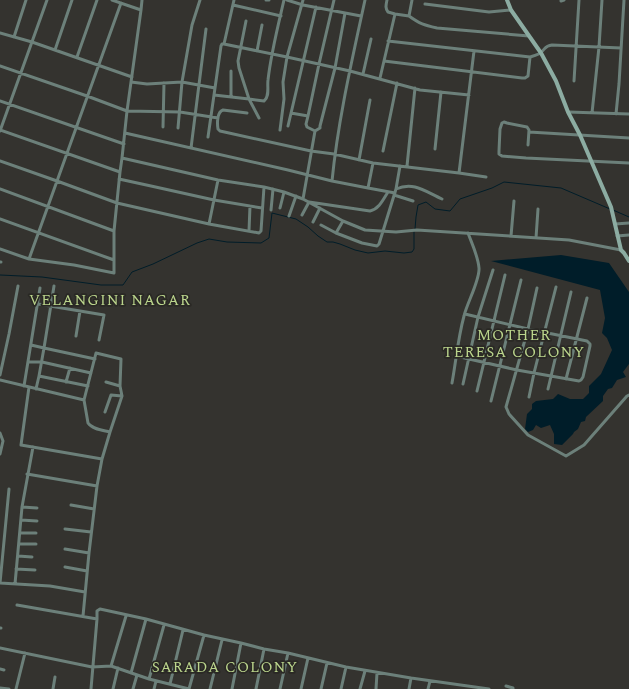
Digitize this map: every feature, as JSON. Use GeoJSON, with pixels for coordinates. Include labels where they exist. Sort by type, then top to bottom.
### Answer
{"type":"FeatureCollection","features":[{"type":"Feature","properties":{"kind":"street"},"geometry":{"type":"LineString","coordinates":[[14,37],[26,0]]}},
{"type":"Feature","properties":{"kind":"street"},"geometry":{"type":"LineString","coordinates":[[47,0],[0,131],[120,172]]}},
{"type":"Feature","properties":{"kind":"street"},"geometry":{"type":"LineString","coordinates":[[55,50],[72,0]]}},
{"type":"Feature","properties":{"kind":"street"},"geometry":{"type":"LineString","coordinates":[[77,57],[97,0]]}},
{"type":"Feature","properties":{"kind":"street"},"geometry":{"type":"LineString","coordinates":[[112,0],[141,10]]}},
{"type":"Feature","properties":{"kind":"street"},"geometry":{"type":"LineString","coordinates":[[0,249],[29,259],[74,265],[114,273],[114,231],[119,180],[142,0]]}},
{"type":"Feature","properties":{"kind":"street"},"geometry":{"type":"LineString","coordinates":[[178,128],[182,82],[192,25],[200,0]]}},
{"type":"Feature","properties":{"kind":"street"},"geometry":{"type":"LineString","coordinates":[[229,0],[280,16]]}},
{"type":"Feature","properties":{"kind":"street"},"geometry":{"type":"LineString","coordinates":[[214,95],[263,101],[266,100],[272,54],[284,0]]}},
{"type":"Feature","properties":{"kind":"street"},"geometry":{"type":"LineString","coordinates":[[287,0],[303,5],[361,16]]}},
{"type":"Feature","properties":{"kind":"street"},"geometry":{"type":"LineString","coordinates":[[280,130],[284,99],[283,82],[287,57],[303,5],[303,0]]}},
{"type":"Feature","properties":{"kind":"street"},"geometry":{"type":"LineString","coordinates":[[315,131],[307,127],[306,124],[334,0]]}},
{"type":"Feature","properties":{"kind":"street"},"geometry":{"type":"LineString","coordinates":[[332,181],[334,154],[364,0]]}},
{"type":"Feature","properties":{"kind":"street"},"geometry":{"type":"LineString","coordinates":[[387,0],[386,9],[388,12],[409,16],[426,26],[529,36]]}},
{"type":"Feature","properties":{"kind":"street"},"geometry":{"type":"LineString","coordinates":[[409,16],[412,0]]}},
{"type":"Feature","properties":{"kind":"street"},"geometry":{"type":"LineString","coordinates":[[507,0],[511,10],[541,53],[556,81],[568,112],[580,135],[611,207],[617,236],[622,251],[629,261]]}},
{"type":"Feature","properties":{"kind":"street"},"geometry":{"type":"LineString","coordinates":[[574,81],[579,0]]}},
{"type":"Feature","properties":{"kind":"street"},"geometry":{"type":"LineString","coordinates":[[592,113],[602,0]]}},
{"type":"Feature","properties":{"kind":"street"},"geometry":{"type":"LineString","coordinates":[[616,114],[622,48],[624,0]]}},
{"type":"Feature","properties":{"kind":"street"},"geometry":{"type":"LineString","coordinates":[[208,137],[221,46],[224,44],[234,2]]}},
{"type":"Feature","properties":{"kind":"street"},"geometry":{"type":"LineString","coordinates":[[29,259],[120,3]]}},
{"type":"Feature","properties":{"kind":"street"},"geometry":{"type":"LineString","coordinates":[[425,4],[489,12],[511,10]]}},
{"type":"Feature","properties":{"kind":"street"},"geometry":{"type":"LineString","coordinates":[[288,126],[316,7]]}},
{"type":"Feature","properties":{"kind":"street"},"geometry":{"type":"LineString","coordinates":[[303,199],[315,131],[320,128],[345,13]]}},
{"type":"Feature","properties":{"kind":"street"},"geometry":{"type":"LineString","coordinates":[[380,78],[395,14]]}},
{"type":"Feature","properties":{"kind":"street"},"geometry":{"type":"LineString","coordinates":[[246,21],[238,65],[248,99],[259,118]]}},
{"type":"Feature","properties":{"kind":"street"},"geometry":{"type":"LineString","coordinates":[[257,51],[262,25]]}},
{"type":"Feature","properties":{"kind":"street"},"geometry":{"type":"LineString","coordinates":[[191,148],[206,29]]}},
{"type":"Feature","properties":{"kind":"street"},"geometry":{"type":"LineString","coordinates":[[0,33],[32,42],[132,77]]}},
{"type":"Feature","properties":{"kind":"street"},"geometry":{"type":"LineString","coordinates":[[363,74],[372,39]]}},
{"type":"Feature","properties":{"kind":"street"},"geometry":{"type":"LineString","coordinates":[[388,41],[530,57],[541,53],[548,45],[622,48]]}},
{"type":"Feature","properties":{"kind":"street"},"geometry":{"type":"LineString","coordinates":[[224,44],[363,74],[420,90],[469,95]]}},
{"type":"Feature","properties":{"kind":"street"},"geometry":{"type":"LineString","coordinates":[[459,172],[474,51]]}},
{"type":"Feature","properties":{"kind":"street"},"geometry":{"type":"LineString","coordinates":[[384,61],[525,78],[528,76],[530,57]]}},
{"type":"Feature","properties":{"kind":"street"},"geometry":{"type":"LineString","coordinates":[[0,66],[127,111],[180,112],[218,118]]}},
{"type":"Feature","properties":{"kind":"street"},"geometry":{"type":"LineString","coordinates":[[231,71],[231,97]]}},
{"type":"Feature","properties":{"kind":"street"},"geometry":{"type":"LineString","coordinates":[[131,82],[147,84],[182,82],[215,88]]}},
{"type":"Feature","properties":{"kind":"street"},"geometry":{"type":"LineString","coordinates":[[163,127],[164,83]]}},
{"type":"Feature","properties":{"kind":"street"},"geometry":{"type":"LineString","coordinates":[[383,151],[397,83]]}},
{"type":"Feature","properties":{"kind":"street"},"geometry":{"type":"LineString","coordinates":[[407,166],[415,88]]}},
{"type":"Feature","properties":{"kind":"street"},"geometry":{"type":"LineString","coordinates":[[435,149],[441,92]]}},
{"type":"Feature","properties":{"kind":"street"},"geometry":{"type":"LineString","coordinates":[[359,160],[370,100]]}},
{"type":"Feature","properties":{"kind":"street"},"geometry":{"type":"LineString","coordinates":[[0,101],[124,144]]}},
{"type":"Feature","properties":{"kind":"street"},"geometry":{"type":"LineString","coordinates":[[247,113],[221,111],[218,118],[218,129],[220,131],[311,151],[334,154],[373,163],[459,172],[486,177]]}},
{"type":"Feature","properties":{"kind":"street"},"geometry":{"type":"LineString","coordinates":[[568,112],[629,114]]}},
{"type":"Feature","properties":{"kind":"street"},"geometry":{"type":"LineString","coordinates":[[291,113],[308,116]]}},
{"type":"Feature","properties":{"kind":"street"},"geometry":{"type":"LineString","coordinates":[[528,145],[529,132],[527,127],[504,122],[502,123],[500,130],[499,151],[502,156],[629,163]]}},
{"type":"Feature","properties":{"kind":"street"},"geometry":{"type":"LineString","coordinates":[[529,132],[629,138]]}},
{"type":"Feature","properties":{"kind":"street"},"geometry":{"type":"LineString","coordinates":[[125,133],[332,181],[388,192],[395,192],[413,201]]}},
{"type":"Feature","properties":{"kind":"street"},"geometry":{"type":"LineString","coordinates":[[122,158],[218,180],[264,187],[284,192],[303,199],[342,220],[365,230],[396,232],[417,230],[569,240],[629,252]]}},
{"type":"Feature","properties":{"kind":"street"},"geometry":{"type":"LineString","coordinates":[[0,160],[117,203],[209,224],[259,233],[264,187]]}},
{"type":"Feature","properties":{"kind":"street"},"geometry":{"type":"LineString","coordinates":[[368,188],[373,163]]}},
{"type":"Feature","properties":{"kind":"street"},"geometry":{"type":"LineString","coordinates":[[321,225],[336,233],[362,243],[377,246],[379,244],[395,192],[400,166]]}},
{"type":"Feature","properties":{"kind":"street"},"geometry":{"type":"LineString","coordinates":[[119,180],[214,200],[262,208]]}},
{"type":"Feature","properties":{"kind":"street"},"geometry":{"type":"LineString","coordinates":[[209,224],[218,180]]}},
{"type":"Feature","properties":{"kind":"street"},"geometry":{"type":"LineString","coordinates":[[395,192],[406,186],[414,186],[442,199]]}},
{"type":"Feature","properties":{"kind":"street"},"geometry":{"type":"LineString","coordinates":[[0,189],[114,231]]}},
{"type":"Feature","properties":{"kind":"street"},"geometry":{"type":"LineString","coordinates":[[271,210],[273,189]]}},
{"type":"Feature","properties":{"kind":"street"},"geometry":{"type":"LineString","coordinates":[[280,208],[284,192]]}},
{"type":"Feature","properties":{"kind":"street"},"geometry":{"type":"LineString","coordinates":[[309,202],[370,211],[378,208],[388,192]]}},
{"type":"Feature","properties":{"kind":"street"},"geometry":{"type":"LineString","coordinates":[[289,216],[296,196]]}},
{"type":"Feature","properties":{"kind":"street"},"geometry":{"type":"LineString","coordinates":[[511,236],[514,201]]}},
{"type":"Feature","properties":{"kind":"street"},"geometry":{"type":"LineString","coordinates":[[302,215],[309,202]]}},
{"type":"Feature","properties":{"kind":"street"},"geometry":{"type":"LineString","coordinates":[[248,231],[250,206]]}},
{"type":"Feature","properties":{"kind":"street"},"geometry":{"type":"LineString","coordinates":[[313,222],[320,208]]}},
{"type":"Feature","properties":{"kind":"street"},"geometry":{"type":"LineString","coordinates":[[536,238],[538,209]]}},
{"type":"Feature","properties":{"kind":"street"},"geometry":{"type":"LineString","coordinates":[[0,219],[114,260]]}},
{"type":"Feature","properties":{"kind":"street"},"geometry":{"type":"LineString","coordinates":[[336,233],[342,220]]}},
{"type":"Feature","properties":{"kind":"street"},"geometry":{"type":"LineString","coordinates":[[615,224],[629,224]]}},
{"type":"Feature","properties":{"kind":"street"},"geometry":{"type":"LineString","coordinates":[[452,383],[461,330],[479,270],[478,262],[468,233]]}},
{"type":"Feature","properties":{"kind":"street"},"geometry":{"type":"LineString","coordinates":[[617,236],[629,235]]}},
{"type":"Feature","properties":{"kind":"street"},"geometry":{"type":"LineString","coordinates":[[463,384],[478,317],[493,270]]}},
{"type":"Feature","properties":{"kind":"street"},"geometry":{"type":"LineString","coordinates":[[477,391],[505,275]]}},
{"type":"Feature","properties":{"kind":"street"},"geometry":{"type":"LineString","coordinates":[[491,401],[521,280]]}},
{"type":"Feature","properties":{"kind":"street"},"geometry":{"type":"LineString","coordinates":[[0,374],[18,286]]}},
{"type":"Feature","properties":{"kind":"street"},"geometry":{"type":"LineString","coordinates":[[36,389],[42,362],[54,286]]}},
{"type":"Feature","properties":{"kind":"street"},"geometry":{"type":"LineString","coordinates":[[529,397],[556,287]]}},
{"type":"Feature","properties":{"kind":"street"},"geometry":{"type":"LineString","coordinates":[[24,386],[40,288]]}},
{"type":"Feature","properties":{"kind":"street"},"geometry":{"type":"LineString","coordinates":[[537,288],[528,329],[506,407],[509,414],[528,435],[566,456],[584,445],[629,395]]}},
{"type":"Feature","properties":{"kind":"street"},"geometry":{"type":"LineString","coordinates":[[548,389],[571,292]]}},
{"type":"Feature","properties":{"kind":"street"},"geometry":{"type":"LineString","coordinates":[[566,379],[586,298]]}},
{"type":"Feature","properties":{"kind":"street"},"geometry":{"type":"LineString","coordinates":[[38,304],[104,315],[99,340]]}},
{"type":"Feature","properties":{"kind":"street"},"geometry":{"type":"LineString","coordinates":[[76,336],[80,311]]}},
{"type":"Feature","properties":{"kind":"street"},"geometry":{"type":"LineString","coordinates":[[456,356],[517,370],[566,379],[579,381],[583,377],[590,344],[587,341],[465,314]]}},
{"type":"Feature","properties":{"kind":"street"},"geometry":{"type":"LineString","coordinates":[[31,345],[95,359]]}},
{"type":"Feature","properties":{"kind":"street"},"geometry":{"type":"LineString","coordinates":[[83,616],[97,486],[102,459],[122,396],[120,386],[121,359],[96,353],[84,400],[88,423],[92,427],[110,432]]}},
{"type":"Feature","properties":{"kind":"street"},"geometry":{"type":"LineString","coordinates":[[28,362],[42,362],[92,373]]}},
{"type":"Feature","properties":{"kind":"street"},"geometry":{"type":"LineString","coordinates":[[66,382],[70,368]]}},
{"type":"Feature","properties":{"kind":"street"},"geometry":{"type":"LineString","coordinates":[[39,376],[88,386]]}},
{"type":"Feature","properties":{"kind":"street"},"geometry":{"type":"LineString","coordinates":[[0,380],[84,400]]}},
{"type":"Feature","properties":{"kind":"street"},"geometry":{"type":"LineString","coordinates":[[106,382],[120,386]]}},
{"type":"Feature","properties":{"kind":"street"},"geometry":{"type":"LineString","coordinates":[[29,387],[21,445],[102,459]]}},
{"type":"Feature","properties":{"kind":"street"},"geometry":{"type":"LineString","coordinates":[[105,412],[111,394],[122,396]]}},
{"type":"Feature","properties":{"kind":"street"},"geometry":{"type":"LineString","coordinates":[[0,432],[3,441],[0,454]]}},
{"type":"Feature","properties":{"kind":"street"},"geometry":{"type":"LineString","coordinates":[[15,584],[22,507],[33,447]]}},
{"type":"Feature","properties":{"kind":"street"},"geometry":{"type":"LineString","coordinates":[[27,474],[97,486]]}},
{"type":"Feature","properties":{"kind":"street"},"geometry":{"type":"LineString","coordinates":[[9,489],[0,583],[50,586],[85,592]]}},
{"type":"Feature","properties":{"kind":"street"},"geometry":{"type":"LineString","coordinates":[[71,505],[94,509]]}},
{"type":"Feature","properties":{"kind":"street"},"geometry":{"type":"LineString","coordinates":[[22,507],[37,508]]}},
{"type":"Feature","properties":{"kind":"street"},"geometry":{"type":"LineString","coordinates":[[21,520],[37,521]]}},
{"type":"Feature","properties":{"kind":"street"},"geometry":{"type":"LineString","coordinates":[[65,529],[91,532]]}},
{"type":"Feature","properties":{"kind":"street"},"geometry":{"type":"LineString","coordinates":[[20,533],[36,533]]}},
{"type":"Feature","properties":{"kind":"street"},"geometry":{"type":"LineString","coordinates":[[19,544],[36,544]]}},
{"type":"Feature","properties":{"kind":"street"},"geometry":{"type":"LineString","coordinates":[[64,549],[89,553]]}},
{"type":"Feature","properties":{"kind":"street"},"geometry":{"type":"LineString","coordinates":[[18,556],[32,557]]}},
{"type":"Feature","properties":{"kind":"street"},"geometry":{"type":"LineString","coordinates":[[65,567],[87,571]]}},
{"type":"Feature","properties":{"kind":"street"},"geometry":{"type":"LineString","coordinates":[[16,569],[35,570]]}},
{"type":"Feature","properties":{"kind":"street"},"geometry":{"type":"LineString","coordinates":[[17,605],[97,619]]}},
{"type":"Feature","properties":{"kind":"street"},"geometry":{"type":"LineString","coordinates":[[91,689],[99,609],[126,616],[146,619],[204,636],[288,653],[365,671],[451,683],[469,688],[489,689]]}},
{"type":"Feature","properties":{"kind":"street"},"geometry":{"type":"LineString","coordinates":[[111,666],[126,616]]}},
{"type":"Feature","properties":{"kind":"street"},"geometry":{"type":"LineString","coordinates":[[131,673],[146,619]]}},
{"type":"Feature","properties":{"kind":"street"},"geometry":{"type":"LineString","coordinates":[[150,679],[164,625]]}},
{"type":"Feature","properties":{"kind":"street"},"geometry":{"type":"LineString","coordinates":[[170,684],[183,630]]}},
{"type":"Feature","properties":{"kind":"street"},"geometry":{"type":"LineString","coordinates":[[0,648],[92,667],[111,666],[156,681],[170,684],[175,687],[189,689],[204,636]]}},
{"type":"Feature","properties":{"kind":"street"},"geometry":{"type":"LineString","coordinates":[[210,689],[222,640]]}},
{"type":"Feature","properties":{"kind":"street"},"geometry":{"type":"LineString","coordinates":[[232,689],[241,643]]}},
{"type":"Feature","properties":{"kind":"street"},"geometry":{"type":"LineString","coordinates":[[256,689],[264,649]]}},
{"type":"Feature","properties":{"kind":"street"},"geometry":{"type":"LineString","coordinates":[[16,689],[25,653]]}},
{"type":"Feature","properties":{"kind":"street"},"geometry":{"type":"LineString","coordinates":[[280,689],[288,653]]}},
{"type":"Feature","properties":{"kind":"street"},"geometry":{"type":"LineString","coordinates":[[301,689],[308,658]]}},
{"type":"Feature","properties":{"kind":"street"},"geometry":{"type":"LineString","coordinates":[[321,689],[327,663]]}},
{"type":"Feature","properties":{"kind":"street"},"geometry":{"type":"LineString","coordinates":[[341,689],[346,667]]}},
{"type":"Feature","properties":{"kind":"street"},"geometry":{"type":"LineString","coordinates":[[113,689],[118,668]]}},
{"type":"Feature","properties":{"kind":"street"},"geometry":{"type":"LineString","coordinates":[[360,689],[365,671]]}},
{"type":"Feature","properties":{"kind":"street"},"geometry":{"type":"LineString","coordinates":[[376,673],[376,689]]}},
{"type":"Feature","properties":{"kind":"street"},"geometry":{"type":"LineString","coordinates":[[133,689],[137,675]]}},
{"type":"Feature","properties":{"kind":"street"},"geometry":{"type":"LineString","coordinates":[[53,689],[55,677]]}},
{"type":"Feature","properties":{"kind":"street"},"geometry":{"type":"LineString","coordinates":[[409,689],[411,678]]}},
{"type":"Feature","properties":{"kind":"street"},"geometry":{"type":"LineString","coordinates":[[154,689],[156,681]]}},
{"type":"Feature","properties":{"kind":"street"},"geometry":{"type":"LineString","coordinates":[[428,689],[430,681]]}},
{"type":"Feature","properties":{"kind":"street"},"geometry":{"type":"LineString","coordinates":[[450,689],[451,683]]}},
{"type":"Feature","properties":{"kind":"street"},"geometry":{"type":"LineString","coordinates":[[506,686],[518,689]]}},
{"type":"Feature","properties":{"kind":"street"},"geometry":{"type":"LineString","coordinates":[[0,688],[9,689]]}},
{"type":"Feature","properties":{"kind":"water"},"geometry":{"type":"Polygon","coordinates":[[[561,255],[609,263],[629,292],[629,364],[623,372],[626,377],[617,380],[612,388],[608,389],[603,396],[603,401],[586,417],[585,421],[581,422],[578,429],[562,445],[554,444],[554,434],[550,425],[541,428],[536,425],[533,430],[528,432],[525,429],[527,414],[532,409],[532,404],[536,401],[553,399],[558,394],[570,399],[583,399],[589,393],[589,386],[601,374],[612,350],[607,338],[602,333],[605,318],[600,290],[491,261],[561,255]]]}},
{"type":"Feature","properties":{"kind":"waterway"},"geometry":{"type":"LineString","coordinates":[[415,229],[418,205],[426,202],[435,209],[450,211],[460,199],[492,188],[504,182],[561,188],[610,209]]}},
{"type":"Feature","properties":{"kind":"waterway"},"geometry":{"type":"LineString","coordinates":[[613,210],[629,217]]}},
{"type":"Feature","properties":{"kind":"waterway"},"geometry":{"type":"LineString","coordinates":[[0,275],[42,277],[101,285],[123,285],[132,272],[209,239],[227,242],[261,243],[269,238],[272,213],[296,219],[327,242],[333,242],[368,253],[385,251],[404,253],[412,252],[414,249],[414,232]]}},
{"type":"Feature","properties":{"kind":"district","name":"VELANGINI NAGAR"},"geometry":{"type":"Point","coordinates":[110,300]}},
{"type":"Feature","properties":{"kind":"district","name":"MOTHER TERESA COLONY"},"geometry":{"type":"Point","coordinates":[514,344]}},
{"type":"Feature","properties":{"kind":"district","name":"SARADA COLONY"},"geometry":{"type":"Point","coordinates":[225,667]}}]}
